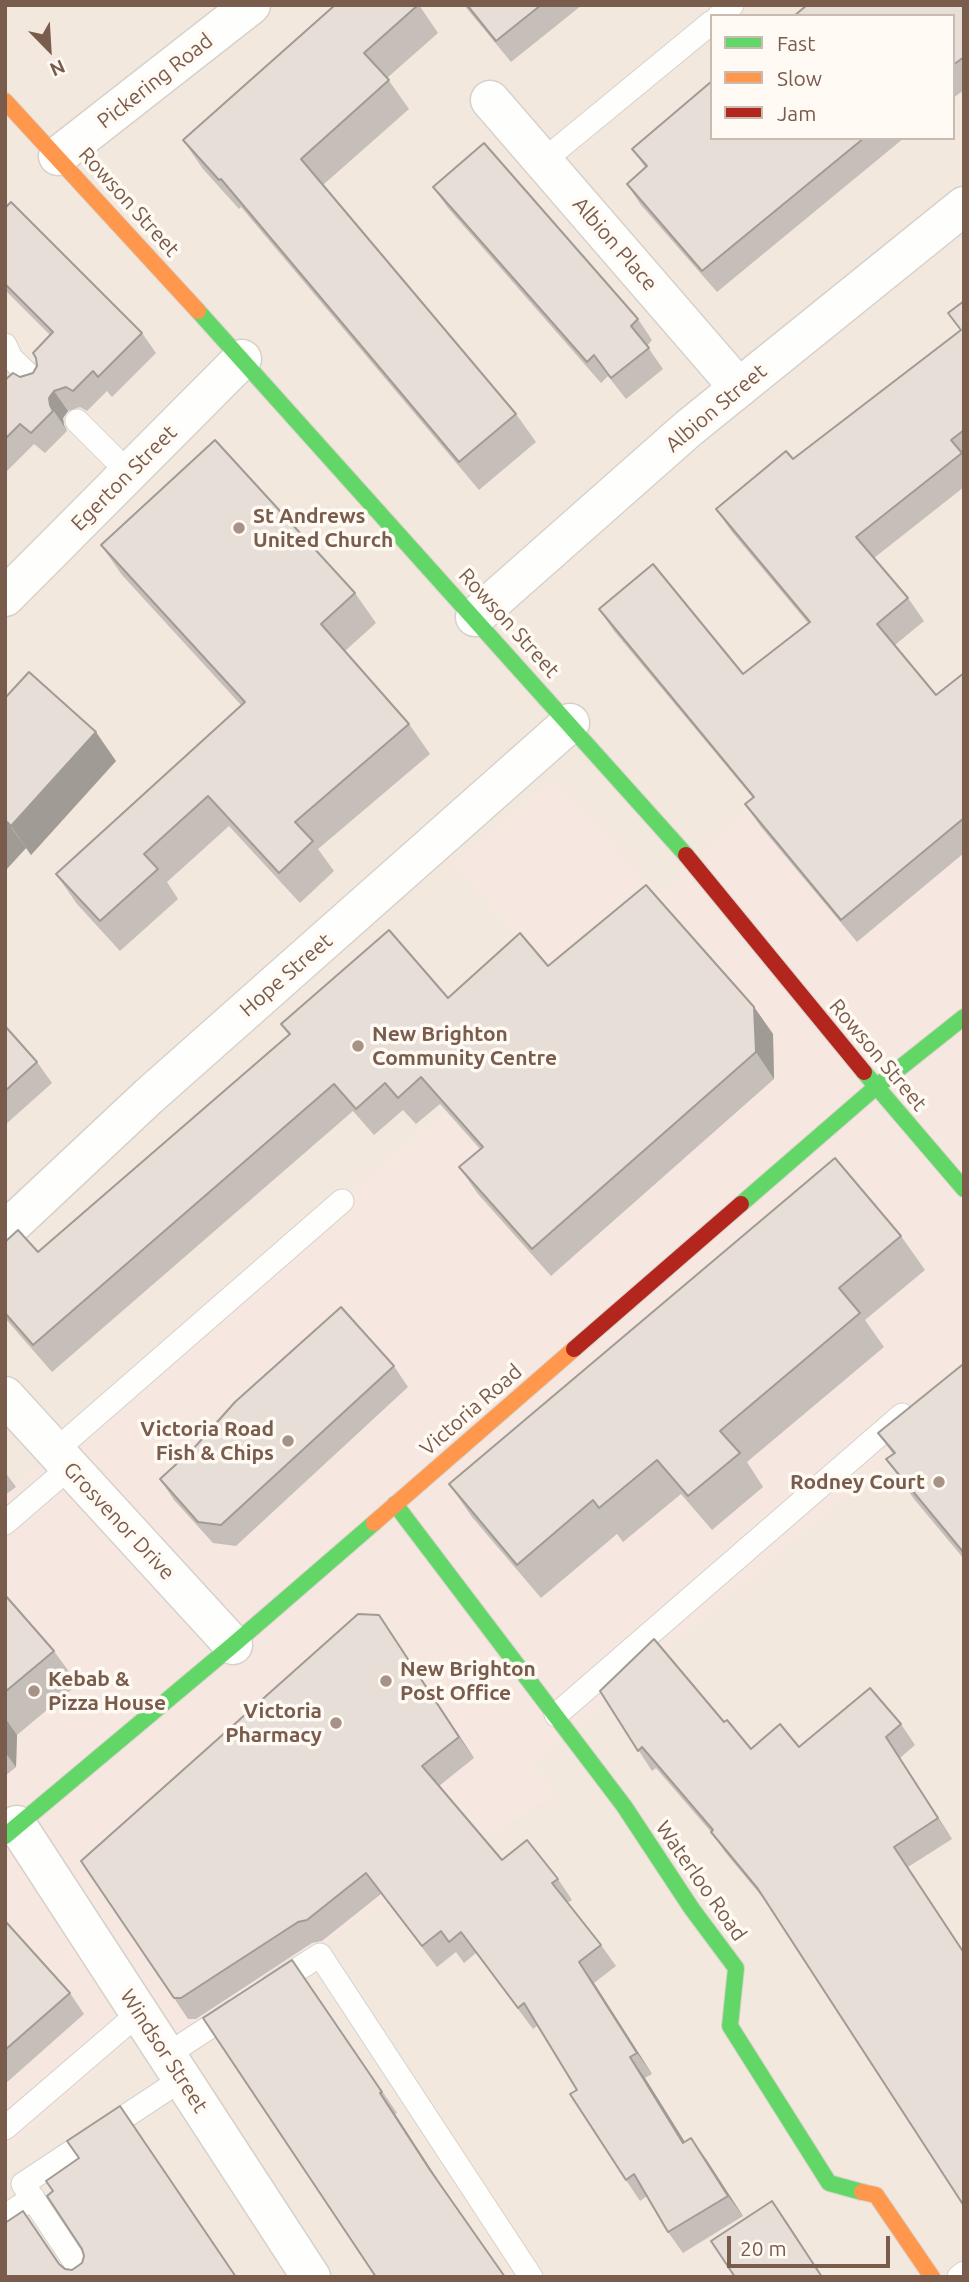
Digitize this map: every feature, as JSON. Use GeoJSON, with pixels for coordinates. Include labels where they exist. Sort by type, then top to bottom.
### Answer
{"type":"FeatureCollection","features":[{"type":"Feature","properties":{"kind":"street","name":"Pickering Road"},"geometry":{"type":"LineString","coordinates":[[58,156],[251,5]]}},
{"type":"Feature","properties":{"kind":"street","name":"Albion Place"},"geometry":{"type":"LineString","coordinates":[[491,100],[739,388]]}},
{"type":"Feature","properties":{"kind":"street","name":"Rowson Street"},"geometry":{"type":"LineString","coordinates":[[5,101],[58,156],[570,723],[696,867],[876,1087],[964,1189]]}},
{"type":"Feature","properties":{"kind":"street","name":"Albion Street"},"geometry":{"type":"LineString","coordinates":[[475,617],[689,428],[964,206]]}},
{"type":"Feature","properties":{"kind":"street","name":"Egerton Street"},"geometry":{"type":"LineString","coordinates":[[5,597],[242,359]]}},
{"type":"Feature","properties":{"kind":"street","name":"Hope Street"},"geometry":{"type":"LineString","coordinates":[[5,1231],[149,1096],[570,723]]}},
{"type":"Feature","properties":{"kind":"street","name":"Victoria Road"},"geometry":{"type":"LineString","coordinates":[[11,1830],[233,1644],[876,1087],[964,1017]]}},
{"type":"Feature","properties":{"kind":"street","name":"Grosvenor Drive"},"geometry":{"type":"LineString","coordinates":[[5,1396],[233,1644]]}},
{"type":"Feature","properties":{"kind":"street","name":"Waterloo Road"},"geometry":{"type":"LineString","coordinates":[[395,1504],[624,1806],[692,1909],[736,1968],[730,2026],[829,2183],[876,2195],[932,2277]]}},
{"type":"Feature","properties":{"kind":"street","name":"Windsor Street"},"geometry":{"type":"LineString","coordinates":[[11,1830],[139,2013],[311,2277]]}},
{"type":"Feature","properties":{"kind":"lane"},"geometry":{"type":"LineString","coordinates":[[543,160],[710,24]]}},
{"type":"Feature","properties":{"kind":"lane"},"geometry":{"type":"LineString","coordinates":[[5,345],[11,358],[37,383]]}},
{"type":"Feature","properties":{"kind":"lane"},"geometry":{"type":"LineString","coordinates":[[77,421],[129,473]]}},
{"type":"Feature","properties":{"kind":"lane"},"geometry":{"type":"LineString","coordinates":[[5,1523],[63,1459],[342,1201]]}},
{"type":"Feature","properties":{"kind":"lane"},"geometry":{"type":"LineString","coordinates":[[556,1715],[923,1397]]}},
{"type":"Feature","properties":{"kind":"lane"},"geometry":{"type":"LineString","coordinates":[[85,2277],[23,2184],[320,1955],[531,2277]]}},
{"type":"Feature","properties":{"kind":"lane"},"geometry":{"type":"LineString","coordinates":[[5,2128],[139,2013]]}},
{"type":"Feature","properties":{"kind":"lane"},"geometry":{"type":"LineString","coordinates":[[5,2216],[33,2198]]}},
{"type":"Feature","properties":{"kind":"lane"},"geometry":{"type":"LineString","coordinates":[[959,2277],[964,2273]]}},
{"type":"Feature","properties":{"kind":"shaded area"},"geometry":{"type":"Polygon","coordinates":[[[5,5],[964,5],[964,2277],[5,2277],[5,5]]]}},
{"type":"Feature","properties":{"kind":"shaded area"},"geometry":{"type":"Polygon","coordinates":[[[842,722],[964,866],[964,1396],[535,1763],[555,1794],[177,2037],[160,2013],[5,2151],[5,1494],[421,1130],[447,1111],[539,959],[451,864],[551,780],[660,894],[842,722]]]}},
{"type":"Feature","properties":{"kind":"building"},"geometry":{"type":"Polygon","coordinates":[[[335,5],[418,5],[364,53],[389,80],[301,159],[516,414],[459,462],[221,179],[219,180],[183,140],[335,5]]]}},
{"type":"Feature","properties":{"kind":"building"},"geometry":{"type":"Polygon","coordinates":[[[467,5],[541,5],[496,41],[467,5]]]}},
{"type":"Feature","properties":{"kind":"building"},"geometry":{"type":"Polygon","coordinates":[[[807,5],[964,5],[964,57],[955,64],[955,14],[796,14],[807,5]]]}},
{"type":"Feature","properties":{"kind":"building"},"geometry":{"type":"Polygon","coordinates":[[[710,83],[710,140],[862,140],[702,271],[627,184],[647,166],[632,149],[710,83]]]}},
{"type":"Feature","properties":{"kind":"building"},"geometry":{"type":"Polygon","coordinates":[[[484,143],[638,319],[631,326],[649,348],[611,378],[594,355],[587,362],[433,187],[484,143]]]}},
{"type":"Feature","properties":{"kind":"building"},"geometry":{"type":"Polygon","coordinates":[[[11,202],[142,333],[98,377],[93,371],[73,391],[66,387],[54,391],[49,398],[53,411],[31,433],[20,424],[5,439],[5,380],[13,373],[20,377],[33,373],[37,366],[33,353],[53,332],[5,284],[5,208],[11,202]]]}},
{"type":"Feature","properties":{"kind":"building"},"geometry":{"type":"Polygon","coordinates":[[[964,301],[964,430],[951,440],[962,453],[856,537],[908,598],[877,624],[936,695],[964,673],[964,818],[841,920],[745,804],[754,797],[599,609],[653,564],[743,674],[810,622],[716,509],[786,451],[793,459],[961,330],[948,313],[964,301]]]}},
{"type":"Feature","properties":{"kind":"building"},"geometry":{"type":"Polygon","coordinates":[[[215,440],[355,593],[321,624],[409,724],[295,822],[313,841],[279,873],[208,796],[144,854],[158,869],[100,921],[56,874],[245,702],[101,545],[215,440]]]}},
{"type":"Feature","properties":{"kind":"building"},"geometry":{"type":"Polygon","coordinates":[[[29,672],[96,732],[11,826],[5,820],[5,698],[29,672]]]}},
{"type":"Feature","properties":{"kind":"building"},"geometry":{"type":"Polygon","coordinates":[[[646,885],[754,1007],[756,1052],[532,1249],[459,1167],[483,1147],[421,1077],[398,1098],[385,1083],[356,1109],[334,1084],[33,1345],[5,1313],[5,1242],[18,1230],[38,1252],[290,1034],[281,1024],[389,930],[448,998],[520,933],[548,966],[646,885]]]}},
{"type":"Feature","properties":{"kind":"building"},"geometry":{"type":"Polygon","coordinates":[[[5,1026],[37,1062],[5,1091],[5,1026]]]}},
{"type":"Feature","properties":{"kind":"building"},"geometry":{"type":"Polygon","coordinates":[[[835,1158],[901,1236],[839,1288],[860,1313],[720,1431],[740,1453],[688,1496],[657,1460],[599,1508],[593,1500],[517,1565],[449,1484],[835,1158]]]}},
{"type":"Feature","properties":{"kind":"building"},"geometry":{"type":"Polygon","coordinates":[[[341,1307],[394,1366],[221,1525],[198,1522],[160,1479],[194,1448],[235,1402],[341,1307]]]}},
{"type":"Feature","properties":{"kind":"building"},"geometry":{"type":"Polygon","coordinates":[[[962,1365],[964,1553],[886,1459],[895,1453],[878,1433],[962,1365]]]}},
{"type":"Feature","properties":{"kind":"building"},"geometry":{"type":"Polygon","coordinates":[[[5,1595],[54,1651],[5,1692],[5,1595]]]}},
{"type":"Feature","properties":{"kind":"building"},"geometry":{"type":"Polygon","coordinates":[[[358,1614],[379,1615],[459,1737],[422,1766],[502,1860],[527,1840],[558,1879],[552,1883],[601,1945],[579,1962],[637,2053],[630,2057],[683,2143],[691,2138],[728,2196],[668,2232],[634,2174],[626,2180],[570,2094],[577,2090],[524,2003],[518,2008],[461,1932],[449,1942],[441,1931],[422,1946],[366,1873],[307,1920],[298,1922],[181,1998],[174,1998],[81,1861],[358,1614]]]}},
{"type":"Feature","properties":{"kind":"building"},"geometry":{"type":"Polygon","coordinates":[[[654,1639],[724,1722],[727,1720],[751,1749],[780,1724],[799,1747],[870,1688],[901,1724],[886,1737],[938,1818],[894,1847],[964,1953],[964,2206],[758,1889],[711,1832],[713,1830],[642,1747],[638,1751],[600,1691],[654,1639]]]}},
{"type":"Feature","properties":{"kind":"building"},"geometry":{"type":"Polygon","coordinates":[[[5,1922],[70,1993],[5,2050],[5,1922]]]}},
{"type":"Feature","properties":{"kind":"building"},"geometry":{"type":"Polygon","coordinates":[[[292,1960],[382,2092],[380,2093],[430,2170],[505,2277],[376,2277],[203,2018],[292,1960]]]}},
{"type":"Feature","properties":{"kind":"building"},"geometry":{"type":"Polygon","coordinates":[[[120,2106],[236,2277],[5,2277],[5,2223],[23,2211],[59,2264],[72,2270],[82,2263],[82,2249],[47,2196],[53,2191],[46,2181],[79,2158],[67,2141],[120,2106]]]}},
{"type":"Feature","properties":{"kind":"building"},"geometry":{"type":"Polygon","coordinates":[[[772,2201],[822,2277],[735,2277],[711,2241],[772,2201]]]}},
{"type":"Feature","properties":{"kind":"traffic: fast"},"geometry":{"type":"LineString","coordinates":[[198,311],[686,855]]}},
{"type":"Feature","properties":{"kind":"traffic: fast"},"geometry":{"type":"LineString","coordinates":[[741,1204],[876,1087],[964,1017]]}},
{"type":"Feature","properties":{"kind":"traffic: fast"},"geometry":{"type":"LineString","coordinates":[[864,1072],[964,1189]]}},
{"type":"Feature","properties":{"kind":"traffic: fast"},"geometry":{"type":"LineString","coordinates":[[395,1504],[624,1806],[692,1909],[736,1968],[730,2026],[829,2183],[862,2192]]}},
{"type":"Feature","properties":{"kind":"traffic: fast"},"geometry":{"type":"LineString","coordinates":[[5,1836],[374,1523]]}},
{"type":"Feature","properties":{"kind":"traffic: slow"},"geometry":{"type":"LineString","coordinates":[[5,101],[198,311]]}},
{"type":"Feature","properties":{"kind":"traffic: slow"},"geometry":{"type":"LineString","coordinates":[[374,1523],[574,1349]]}},
{"type":"Feature","properties":{"kind":"traffic: slow"},"geometry":{"type":"LineString","coordinates":[[862,2192],[876,2195],[932,2277]]}},
{"type":"Feature","properties":{"kind":"traffic: jam"},"geometry":{"type":"LineString","coordinates":[[686,855],[864,1072]]}},
{"type":"Feature","properties":{"kind":"traffic: jam"},"geometry":{"type":"LineString","coordinates":[[574,1349],[741,1204]]}},
{"type":"Feature","properties":{"kind":"place","name":"St Andrews United Church"},"geometry":{"type":"Point","coordinates":[239,528]}},
{"type":"Feature","properties":{"kind":"place","name":"New Brighton Community Centre"},"geometry":{"type":"Point","coordinates":[358,1046]}},
{"type":"Feature","properties":{"kind":"place","name":"Victoria Road Fish & Chips"},"geometry":{"type":"Point","coordinates":[288,1441]}},
{"type":"Feature","properties":{"kind":"place","name":"Rodney Court"},"geometry":{"type":"Point","coordinates":[939,1482]}},
{"type":"Feature","properties":{"kind":"place","name":"New Brighton Post Office"},"geometry":{"type":"Point","coordinates":[386,1681]}},
{"type":"Feature","properties":{"kind":"place","name":"Kebab & Pizza House"},"geometry":{"type":"Point","coordinates":[34,1691]}},
{"type":"Feature","properties":{"kind":"place","name":"Victoria Pharmacy"},"geometry":{"type":"Point","coordinates":[336,1723]}}]}
